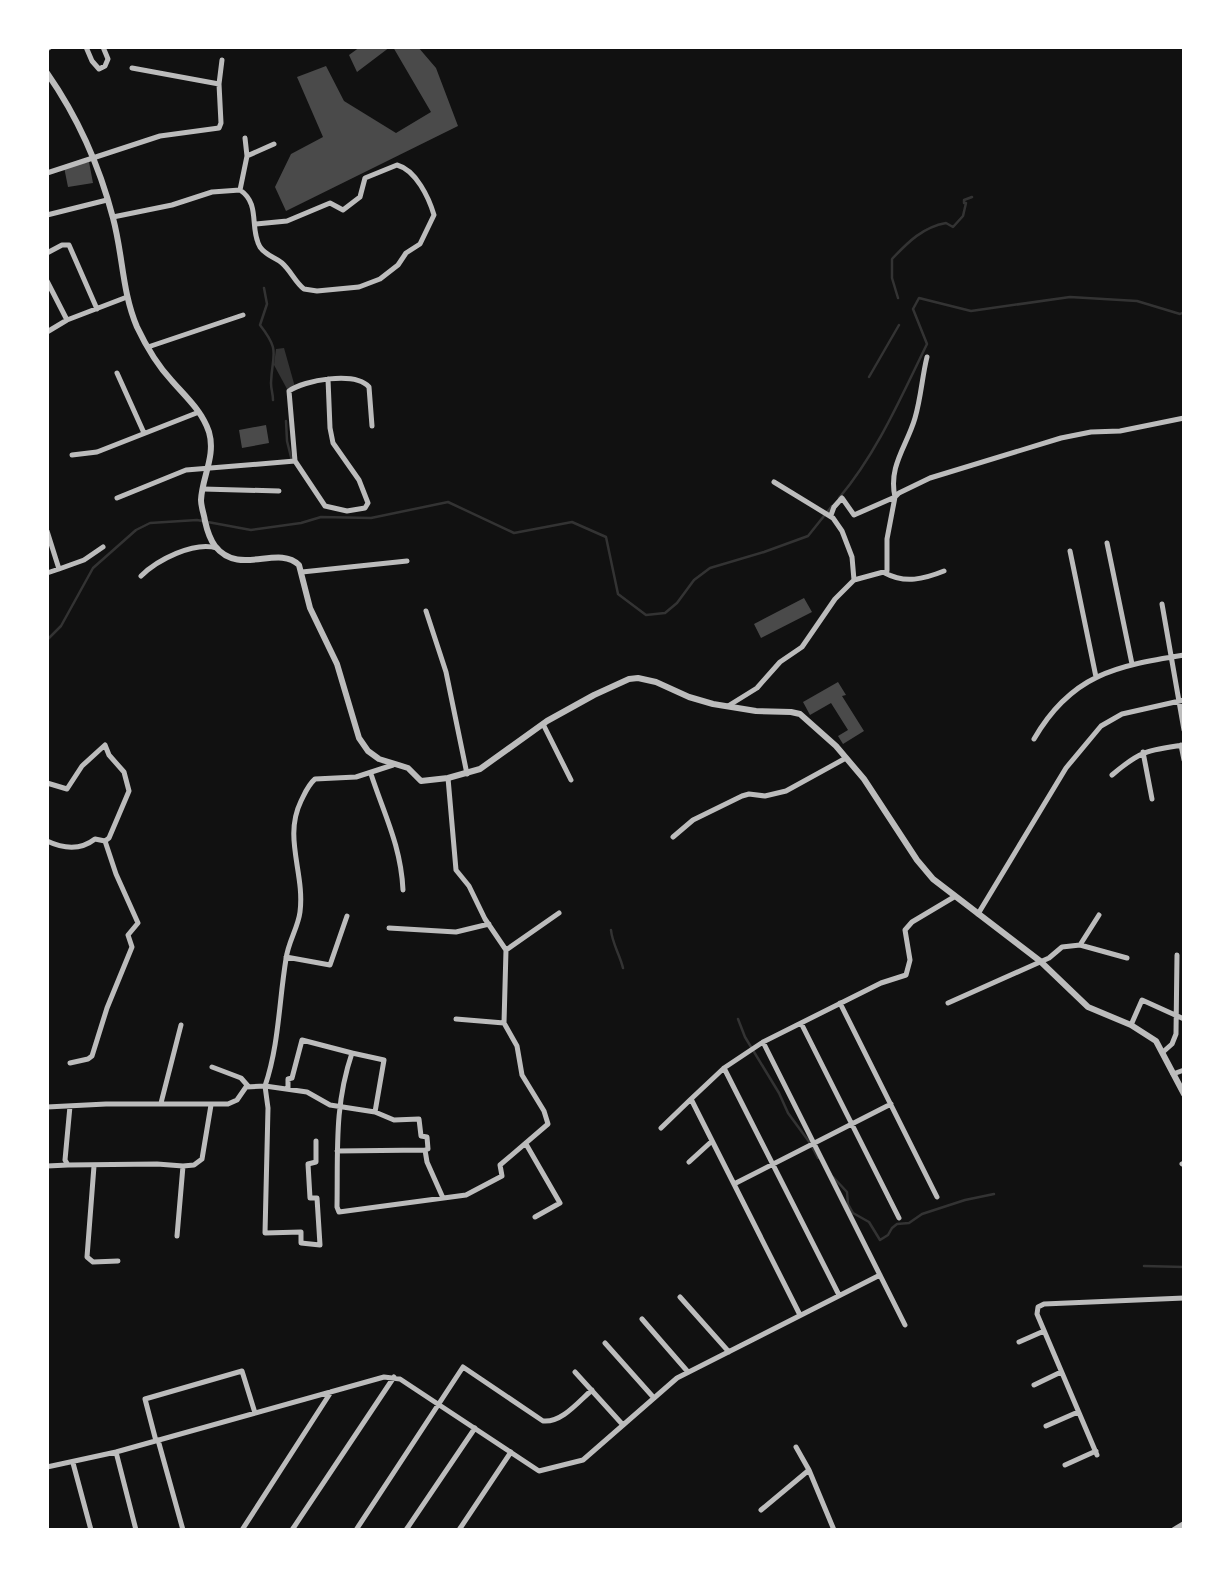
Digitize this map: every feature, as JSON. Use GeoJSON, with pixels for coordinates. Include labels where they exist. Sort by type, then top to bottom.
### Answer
{"type":"FeatureCollection","features":[{"type":"Feature","properties":{"kind":"street"},"geometry":{"type":"LineString","coordinates":[[86,47],[99,69],[105,66],[108,59],[103,47]]}},
{"type":"Feature","properties":{"kind":"street"},"geometry":{"type":"LineString","coordinates":[[47,173],[160,136],[219,128],[222,60]]}},
{"type":"Feature","properties":{"kind":"street"},"geometry":{"type":"LineString","coordinates":[[132,68],[219,84]]}},
{"type":"Feature","properties":{"kind":"street"},"geometry":{"type":"LineString","coordinates":[[47,73],[78,125],[107,200],[113,217],[127,297],[138,329],[172,381],[199,412],[211,440],[203,489],[203,511],[208,535],[227,556],[242,560],[295,561],[302,572],[310,608],[337,664],[359,738],[368,751],[393,765],[408,768],[421,780],[467,774],[488,764],[543,724],[615,684],[638,678],[656,682],[701,701],[800,714],[864,779],[925,871],[954,897],[1040,961],[1088,1007],[1131,1025],[1156,1041],[1184,1094]]}},
{"type":"Feature","properties":{"kind":"street"},"geometry":{"type":"LineString","coordinates":[[240,190],[247,156],[246,138]]}},
{"type":"Feature","properties":{"kind":"street"},"geometry":{"type":"LineString","coordinates":[[247,156],[274,144]]}},
{"type":"Feature","properties":{"kind":"street"},"geometry":{"type":"LineString","coordinates":[[240,190],[249,200],[256,224],[256,239],[264,251],[284,264],[304,289],[317,291],[359,286],[380,279],[398,265],[405,253],[420,244],[434,215],[415,178],[409,171],[397,165],[365,178],[359,197],[343,210],[330,203],[287,221],[256,224]]}},
{"type":"Feature","properties":{"kind":"street"},"geometry":{"type":"LineString","coordinates":[[113,217],[172,205],[212,192],[240,190]]}},
{"type":"Feature","properties":{"kind":"street"},"geometry":{"type":"LineString","coordinates":[[47,215],[107,200]]}},
{"type":"Feature","properties":{"kind":"street"},"geometry":{"type":"LineString","coordinates":[[47,253],[69,245],[97,309]]}},
{"type":"Feature","properties":{"kind":"street"},"geometry":{"type":"LineString","coordinates":[[47,281],[66,320]]}},
{"type":"Feature","properties":{"kind":"street"},"geometry":{"type":"LineString","coordinates":[[47,332],[66,320],[127,297]]}},
{"type":"Feature","properties":{"kind":"street"},"geometry":{"type":"LineString","coordinates":[[148,347],[243,315]]}},
{"type":"Feature","properties":{"kind":"street"},"geometry":{"type":"LineString","coordinates":[[885,573],[888,567],[887,539],[895,497],[892,486],[894,468],[916,413],[926,357]]}},
{"type":"Feature","properties":{"kind":"street"},"geometry":{"type":"LineString","coordinates":[[117,373],[144,433]]}},
{"type":"Feature","properties":{"kind":"street"},"geometry":{"type":"LineString","coordinates":[[328,379],[333,443],[359,480],[367,506],[347,511],[325,506],[295,461],[289,391],[305,382],[328,379],[362,381],[368,385],[372,426]]}},
{"type":"Feature","properties":{"kind":"street"},"geometry":{"type":"LineString","coordinates":[[72,455],[97,452],[199,412]]}},
{"type":"Feature","properties":{"kind":"street"},"geometry":{"type":"LineString","coordinates":[[831,515],[842,498],[854,516],[930,478],[1061,438],[1153,426],[1184,418]]}},
{"type":"Feature","properties":{"kind":"street"},"geometry":{"type":"LineString","coordinates":[[117,498],[176,472],[295,461]]}},
{"type":"Feature","properties":{"kind":"street"},"geometry":{"type":"LineString","coordinates":[[774,482],[831,515],[842,531],[852,557],[854,580]]}},
{"type":"Feature","properties":{"kind":"street"},"geometry":{"type":"LineString","coordinates":[[203,489],[279,491]]}},
{"type":"Feature","properties":{"kind":"street"},"geometry":{"type":"LineString","coordinates":[[47,531],[59,569]]}},
{"type":"Feature","properties":{"kind":"street"},"geometry":{"type":"LineString","coordinates":[[1107,543],[1132,664]]}},
{"type":"Feature","properties":{"kind":"street"},"geometry":{"type":"LineString","coordinates":[[141,576],[153,564],[181,552],[210,546],[217,548]]}},
{"type":"Feature","properties":{"kind":"street"},"geometry":{"type":"LineString","coordinates":[[47,573],[84,560],[103,547]]}},
{"type":"Feature","properties":{"kind":"street"},"geometry":{"type":"LineString","coordinates":[[1070,551],[1096,677]]}},
{"type":"Feature","properties":{"kind":"street"},"geometry":{"type":"LineString","coordinates":[[302,572],[407,561]]}},
{"type":"Feature","properties":{"kind":"street"},"geometry":{"type":"LineString","coordinates":[[728,706],[757,688],[780,662],[802,647],[835,599],[854,580],[885,573],[894,578],[921,580],[944,571]]}},
{"type":"Feature","properties":{"kind":"street"},"geometry":{"type":"LineString","coordinates":[[1162,604],[1181,700],[1184,730]]}},
{"type":"Feature","properties":{"kind":"street"},"geometry":{"type":"LineString","coordinates":[[426,611],[446,672],[467,774]]}},
{"type":"Feature","properties":{"kind":"street"},"geometry":{"type":"LineString","coordinates":[[1034,739],[1060,703],[1096,677],[1132,664],[1184,655]]}},
{"type":"Feature","properties":{"kind":"street"},"geometry":{"type":"LineString","coordinates":[[978,914],[1066,768],[1094,733],[1122,714],[1181,700]]}},
{"type":"Feature","properties":{"kind":"street"},"geometry":{"type":"LineString","coordinates":[[543,724],[571,780]]}},
{"type":"Feature","properties":{"kind":"street"},"geometry":{"type":"LineString","coordinates":[[47,783],[67,789],[90,756],[105,745],[124,772],[129,790],[109,838],[105,841]]}},
{"type":"Feature","properties":{"kind":"street"},"geometry":{"type":"LineString","coordinates":[[1112,775],[1143,752],[1183,745],[1184,760]]}},
{"type":"Feature","properties":{"kind":"street"},"geometry":{"type":"LineString","coordinates":[[1143,752],[1152,799]]}},
{"type":"Feature","properties":{"kind":"street"},"geometry":{"type":"LineString","coordinates":[[673,837],[694,820],[742,796],[765,796],[786,791],[846,758]]}},
{"type":"Feature","properties":{"kind":"street"},"geometry":{"type":"LineString","coordinates":[[316,1141],[316,1162],[308,1164],[307,1177],[310,1198],[317,1198],[320,1245],[301,1244],[301,1232],[265,1233],[268,1108],[265,1086],[275,1046],[286,957],[298,922],[300,906],[292,830],[297,809],[308,785],[315,779],[351,778],[393,765]]}},
{"type":"Feature","properties":{"kind":"street"},"geometry":{"type":"LineString","coordinates":[[371,774],[395,838],[403,890]]}},
{"type":"Feature","properties":{"kind":"street"},"geometry":{"type":"LineString","coordinates":[[352,1053],[339,1107],[339,1212],[466,1195],[502,1176],[500,1166],[548,1124],[544,1111],[522,1075],[517,1046],[504,1023],[506,950],[469,886],[456,870],[448,778]]}},
{"type":"Feature","properties":{"kind":"street"},"geometry":{"type":"LineString","coordinates":[[47,841],[64,847],[87,845],[96,839],[105,841]]}},
{"type":"Feature","properties":{"kind":"street"},"geometry":{"type":"LineString","coordinates":[[70,1063],[92,1056],[107,1008],[132,947],[128,935],[138,926],[105,841]]}},
{"type":"Feature","properties":{"kind":"street"},"geometry":{"type":"LineString","coordinates":[[661,1128],[724,1068],[763,1042],[888,980],[906,975],[910,960],[905,930],[912,922],[954,897]]}},
{"type":"Feature","properties":{"kind":"street"},"geometry":{"type":"LineString","coordinates":[[506,950],[559,913]]}},
{"type":"Feature","properties":{"kind":"street"},"geometry":{"type":"LineString","coordinates":[[1080,945],[1099,915]]}},
{"type":"Feature","properties":{"kind":"street"},"geometry":{"type":"LineString","coordinates":[[286,957],[330,965],[347,916]]}},
{"type":"Feature","properties":{"kind":"street"},"geometry":{"type":"LineString","coordinates":[[390,928],[456,932],[489,924]]}},
{"type":"Feature","properties":{"kind":"street"},"geometry":{"type":"LineString","coordinates":[[948,1003],[1049,958],[1062,947],[1080,945],[1127,958]]}},
{"type":"Feature","properties":{"kind":"street"},"geometry":{"type":"LineString","coordinates":[[1163,1052],[1174,1041],[1181,1017],[1177,955]]}},
{"type":"Feature","properties":{"kind":"street"},"geometry":{"type":"LineString","coordinates":[[1131,1025],[1142,1000],[1181,1017]]}},
{"type":"Feature","properties":{"kind":"street"},"geometry":{"type":"LineString","coordinates":[[840,1003],[937,1197]]}},
{"type":"Feature","properties":{"kind":"street"},"geometry":{"type":"LineString","coordinates":[[456,1019],[504,1023]]}},
{"type":"Feature","properties":{"kind":"street"},"geometry":{"type":"LineString","coordinates":[[801,1023],[899,1218]]}},
{"type":"Feature","properties":{"kind":"street"},"geometry":{"type":"LineString","coordinates":[[161,1102],[181,1025]]}},
{"type":"Feature","properties":{"kind":"street"},"geometry":{"type":"LineString","coordinates":[[288,1088],[288,1079],[292,1078],[302,1040],[384,1060],[375,1112]]}},
{"type":"Feature","properties":{"kind":"street"},"geometry":{"type":"LineString","coordinates":[[763,1042],[905,1325]]}},
{"type":"Feature","properties":{"kind":"street"},"geometry":{"type":"LineString","coordinates":[[212,1068],[238,1077],[248,1086]]}},
{"type":"Feature","properties":{"kind":"street"},"geometry":{"type":"LineString","coordinates":[[724,1068],[839,1295]]}},
{"type":"Feature","properties":{"kind":"street"},"geometry":{"type":"LineString","coordinates":[[1173,1073],[1184,1070]]}},
{"type":"Feature","properties":{"kind":"street"},"geometry":{"type":"LineString","coordinates":[[47,1108],[161,1102],[228,1104],[237,1100],[248,1086],[307,1092],[339,1107],[375,1112],[396,1121],[419,1119],[421,1136],[427,1137],[427,1161],[443,1198]]}},
{"type":"Feature","properties":{"kind":"street"},"geometry":{"type":"LineString","coordinates":[[691,1099],[800,1315]]}},
{"type":"Feature","properties":{"kind":"street"},"geometry":{"type":"LineString","coordinates":[[734,1184],[891,1104]]}},
{"type":"Feature","properties":{"kind":"street"},"geometry":{"type":"LineString","coordinates":[[47,1166],[194,1165],[202,1159],[211,1105]]}},
{"type":"Feature","properties":{"kind":"street"},"geometry":{"type":"LineString","coordinates":[[68,1165],[65,1160],[70,1106]]}},
{"type":"Feature","properties":{"kind":"street"},"geometry":{"type":"LineString","coordinates":[[689,1162],[712,1140]]}},
{"type":"Feature","properties":{"kind":"street"},"geometry":{"type":"LineString","coordinates":[[526,1144],[560,1203],[535,1217]]}},
{"type":"Feature","properties":{"kind":"street"},"geometry":{"type":"LineString","coordinates":[[337,1152],[425,1150]]}},
{"type":"Feature","properties":{"kind":"street"},"geometry":{"type":"LineString","coordinates":[[94,1166],[87,1257],[93,1262],[118,1261]]}},
{"type":"Feature","properties":{"kind":"street"},"geometry":{"type":"LineString","coordinates":[[177,1236],[183,1166]]}},
{"type":"Feature","properties":{"kind":"street"},"geometry":{"type":"LineString","coordinates":[[47,1467],[116,1452],[384,1377],[394,1377],[539,1471],[583,1460],[677,1378],[880,1275]]}},
{"type":"Feature","properties":{"kind":"street"},"geometry":{"type":"LineString","coordinates":[[680,1297],[729,1352]]}},
{"type":"Feature","properties":{"kind":"street"},"geometry":{"type":"LineString","coordinates":[[1065,1465],[1096,1453],[1037,1310],[1044,1304],[1184,1298]]}},
{"type":"Feature","properties":{"kind":"street"},"geometry":{"type":"LineString","coordinates":[[642,1319],[688,1372]]}},
{"type":"Feature","properties":{"kind":"street"},"geometry":{"type":"LineString","coordinates":[[1019,1342],[1044,1331]]}},
{"type":"Feature","properties":{"kind":"street"},"geometry":{"type":"LineString","coordinates":[[605,1343],[654,1398]]}},
{"type":"Feature","properties":{"kind":"street"},"geometry":{"type":"LineString","coordinates":[[356,1530],[463,1367],[544,1421],[551,1422],[560,1417],[592,1390]]}},
{"type":"Feature","properties":{"kind":"street"},"geometry":{"type":"LineString","coordinates":[[183,1530],[145,1399],[242,1371],[256,1413]]}},
{"type":"Feature","properties":{"kind":"street"},"geometry":{"type":"LineString","coordinates":[[575,1371],[623,1425]]}},
{"type":"Feature","properties":{"kind":"street"},"geometry":{"type":"LineString","coordinates":[[1034,1385],[1061,1372]]}},
{"type":"Feature","properties":{"kind":"street"},"geometry":{"type":"LineString","coordinates":[[292,1530],[394,1377]]}},
{"type":"Feature","properties":{"kind":"street"},"geometry":{"type":"LineString","coordinates":[[242,1530],[331,1392]]}},
{"type":"Feature","properties":{"kind":"street"},"geometry":{"type":"LineString","coordinates":[[1046,1426],[1078,1412]]}},
{"type":"Feature","properties":{"kind":"street"},"geometry":{"type":"LineString","coordinates":[[406,1530],[475,1428]]}},
{"type":"Feature","properties":{"kind":"street"},"geometry":{"type":"LineString","coordinates":[[796,1447],[809,1470],[834,1530]]}},
{"type":"Feature","properties":{"kind":"street"},"geometry":{"type":"LineString","coordinates":[[116,1452],[136,1530]]}},
{"type":"Feature","properties":{"kind":"street"},"geometry":{"type":"LineString","coordinates":[[459,1530],[511,1452]]}},
{"type":"Feature","properties":{"kind":"street"},"geometry":{"type":"LineString","coordinates":[[73,1463],[91,1530]]}},
{"type":"Feature","properties":{"kind":"street"},"geometry":{"type":"LineString","coordinates":[[761,1510],[809,1470]]}},
{"type":"Feature","properties":{"kind":"street"},"geometry":{"type":"LineString","coordinates":[[1174,1530],[1184,1524]]}},
{"type":"Feature","properties":{"kind":"shaded area"},"geometry":{"type":"Polygon","coordinates":[[[284,348],[295,387],[287,389],[274,365],[276,349],[284,348]]]}},
{"type":"Feature","properties":{"kind":"building"},"geometry":{"type":"Polygon","coordinates":[[[360,47],[390,47],[357,72],[349,55],[360,47]]]}},
{"type":"Feature","properties":{"kind":"building"},"geometry":{"type":"Polygon","coordinates":[[[393,47],[418,47],[436,68],[458,126],[286,211],[275,187],[291,154],[323,137],[297,77],[326,66],[344,101],[396,133],[431,112],[393,47]]]}},
{"type":"Feature","properties":{"kind":"building"},"geometry":{"type":"Polygon","coordinates":[[[89,162],[93,183],[68,187],[64,167],[89,162]]]}},
{"type":"Feature","properties":{"kind":"building"},"geometry":{"type":"Polygon","coordinates":[[[266,425],[269,443],[242,448],[239,430],[266,425]]]}},
{"type":"Feature","properties":{"kind":"building"},"geometry":{"type":"Polygon","coordinates":[[[804,598],[812,612],[761,638],[754,624],[804,598]]]}},
{"type":"Feature","properties":{"kind":"building"},"geometry":{"type":"Polygon","coordinates":[[[838,682],[846,695],[842,696],[864,731],[843,744],[838,736],[848,730],[831,703],[810,715],[803,702],[838,682]]]}},
{"type":"Feature","properties":{"kind":"waterway"},"geometry":{"type":"LineString","coordinates":[[898,298],[892,278],[892,259],[910,241],[930,228],[946,223],[953,227],[963,216],[966,203],[964,200],[972,197]]}},
{"type":"Feature","properties":{"kind":"waterway"},"geometry":{"type":"LineString","coordinates":[[264,288],[267,304],[260,325],[273,347],[273,400]]}},
{"type":"Feature","properties":{"kind":"waterway"},"geometry":{"type":"LineString","coordinates":[[839,498],[877,443],[927,344],[913,309],[919,298],[971,311],[1070,297],[1137,301],[1180,314],[1184,312]]}},
{"type":"Feature","properties":{"kind":"waterway"},"geometry":{"type":"LineString","coordinates":[[869,377],[899,325]]}},
{"type":"Feature","properties":{"kind":"waterway"},"geometry":{"type":"LineString","coordinates":[[286,421],[292,461]]}},
{"type":"Feature","properties":{"kind":"waterway"},"geometry":{"type":"LineString","coordinates":[[47,640],[61,626],[93,568],[136,530],[150,523],[197,520],[251,530],[301,523],[321,517],[371,518],[448,502],[514,533],[572,522],[606,537],[618,594],[646,615],[665,613],[677,603],[694,580],[710,568],[808,536],[832,506]]}},
{"type":"Feature","properties":{"kind":"waterway"},"geometry":{"type":"LineString","coordinates":[[611,930],[623,968]]}},
{"type":"Feature","properties":{"kind":"waterway"},"geometry":{"type":"LineString","coordinates":[[738,1019],[745,1037],[788,1113],[818,1158]]}},
{"type":"Feature","properties":{"kind":"waterway"},"geometry":{"type":"LineString","coordinates":[[833,1177],[847,1192],[848,1204],[853,1213],[869,1222],[880,1240],[897,1224],[909,1223],[922,1214],[965,1200],[994,1194]]}},
{"type":"Feature","properties":{"kind":"waterway"},"geometry":{"type":"LineString","coordinates":[[1144,1266],[1184,1267]]}}]}
